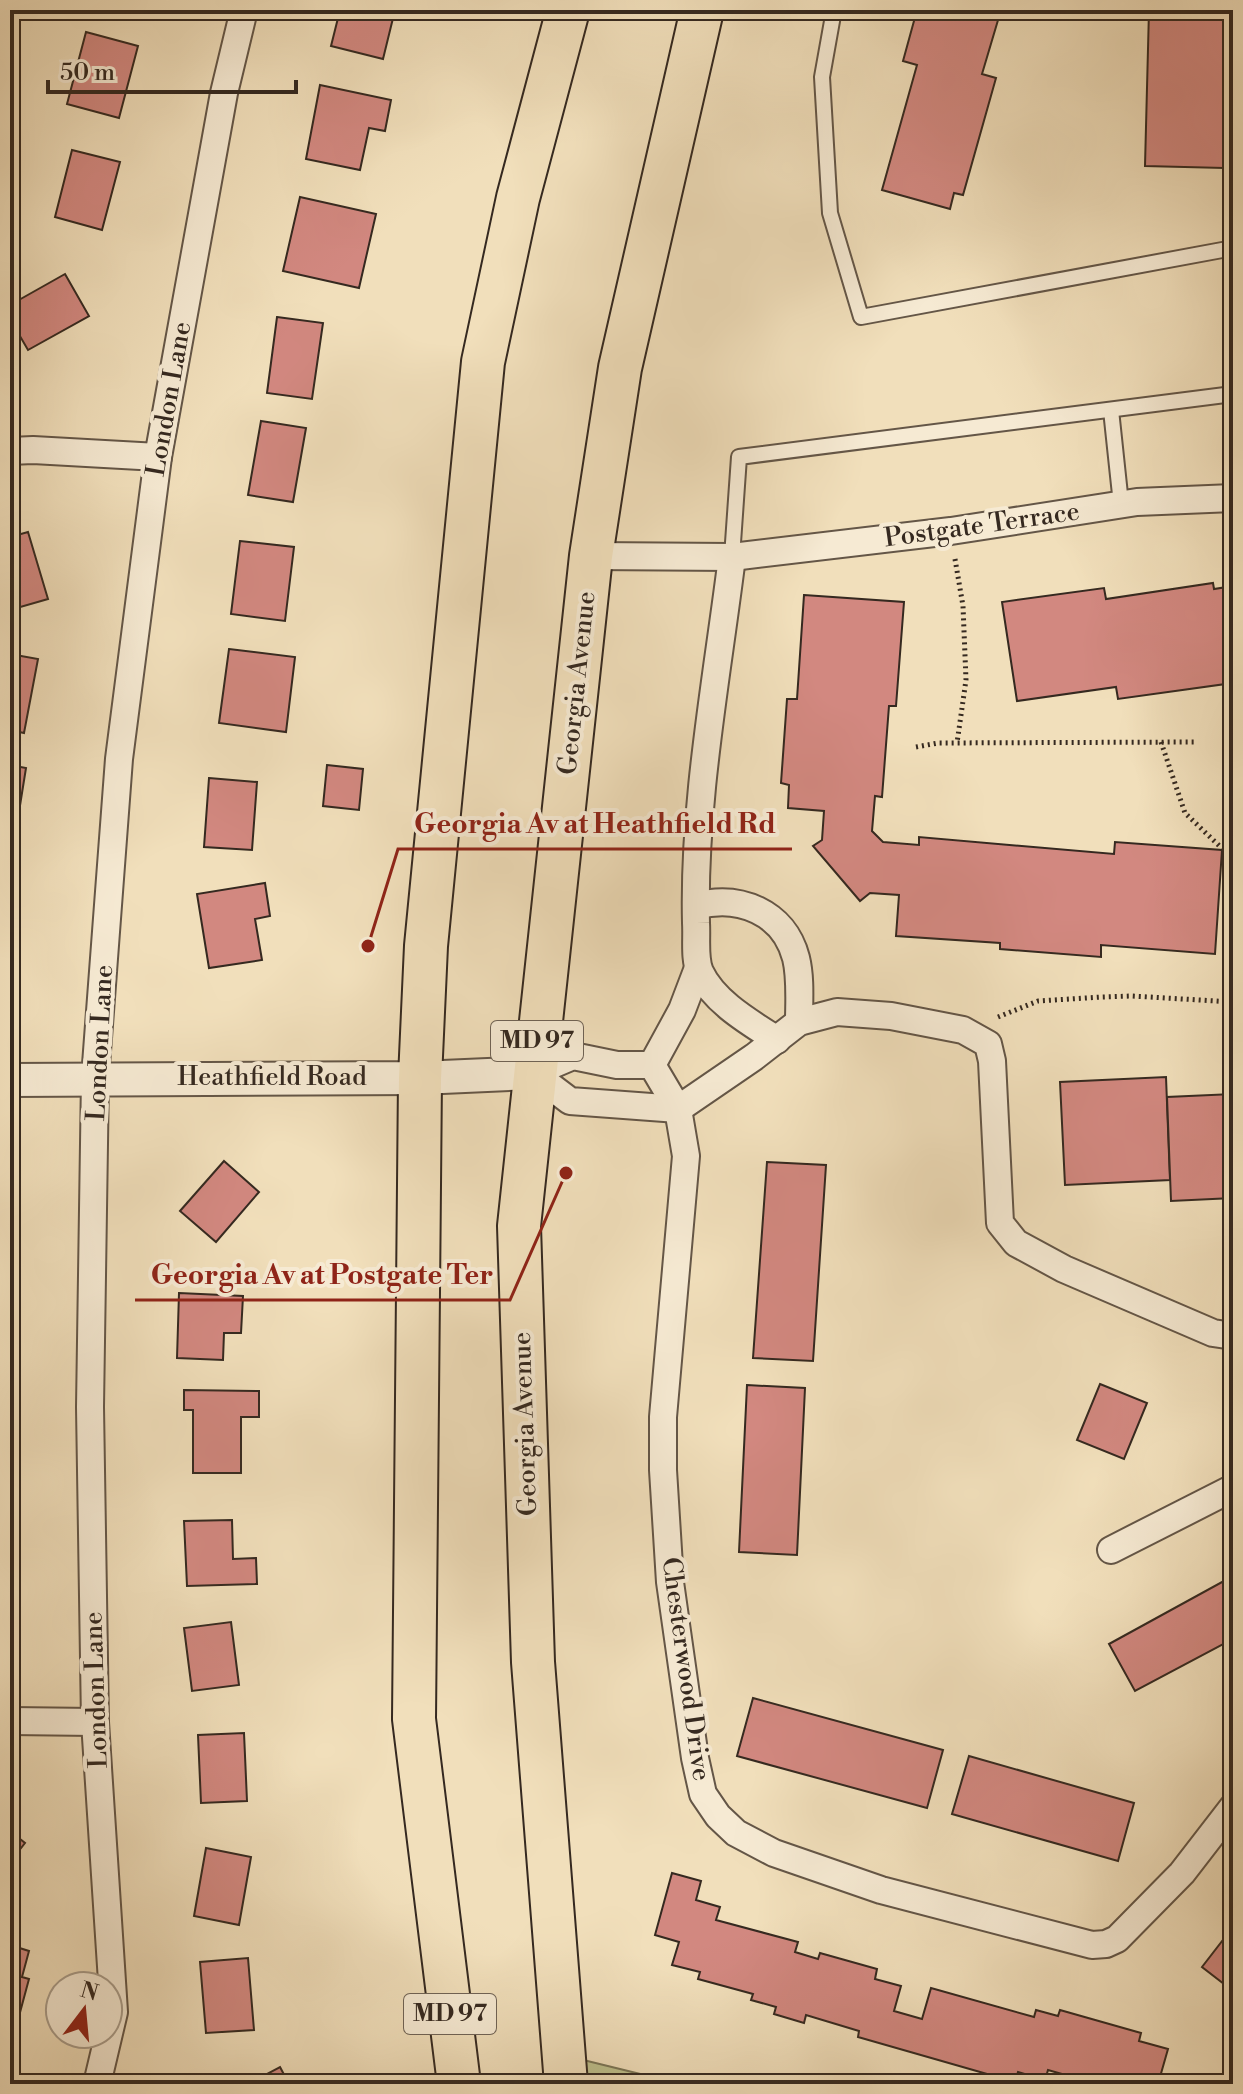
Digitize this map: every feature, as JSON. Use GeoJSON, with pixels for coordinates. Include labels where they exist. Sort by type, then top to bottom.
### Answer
{"type":"FeatureCollection","features":[{"type":"Feature","properties":{"kind":"main road","name":"MD 97"},"geometry":{"type":"LineString","coordinates":[[459,2084],[414,1719],[420,1078],[426,946],[483,362],[518,198],[568,10]]}},
{"type":"Feature","properties":{"kind":"main road","name":"Georgia Avenue"},"geometry":{"type":"LineString","coordinates":[[566,2084],[533,1662],[519,1241],[533,1073],[591,556],[620,368],[702,10]]}},
{"type":"Feature","properties":{"kind":"street","name":"London Lane"},"geometry":{"type":"LineString","coordinates":[[97,2084],[114,2012],[95,1722],[90,1407],[95,1078],[119,759],[158,457],[224,93],[244,10]]}},
{"type":"Feature","properties":{"kind":"street"},"geometry":{"type":"LineString","coordinates":[[10,451],[158,457]]}},
{"type":"Feature","properties":{"kind":"street","name":"Postgate Terrace"},"geometry":{"type":"LineString","coordinates":[[591,556],[732,557],[951,531],[1121,504],[1233,498]]}},
{"type":"Feature","properties":{"kind":"street"},"geometry":{"type":"LineString","coordinates":[[652,1065],[682,1010],[698,968],[696,906],[702,795],[732,557]]}},
{"type":"Feature","properties":{"kind":"street"},"geometry":{"type":"LineString","coordinates":[[696,906],[737,901],[762,912],[787,937],[796,958],[799,1022]]}},
{"type":"Feature","properties":{"kind":"street"},"geometry":{"type":"LineString","coordinates":[[698,968],[706,983],[722,1000],[777,1040]]}},
{"type":"Feature","properties":{"kind":"street"},"geometry":{"type":"LineString","coordinates":[[652,1065],[617,1065],[573,1056],[533,1073],[570,1101],[678,1109],[799,1022],[837,1012],[891,1016],[963,1030],[988,1044],[992,1061],[1000,1223],[1016,1243],[1064,1269],[1213,1333],[1233,1336]]}},
{"type":"Feature","properties":{"kind":"street"},"geometry":{"type":"LineString","coordinates":[[652,1065],[678,1109]]}},
{"type":"Feature","properties":{"kind":"street","name":"Heathfield Road"},"geometry":{"type":"LineString","coordinates":[[10,1080],[420,1078],[533,1073]]}},
{"type":"Feature","properties":{"kind":"street","name":"Chesterwood Drive"},"geometry":{"type":"LineString","coordinates":[[678,1109],[686,1156],[663,1417],[663,1470],[670,1582],[695,1758],[703,1794],[718,1816],[736,1833],[774,1853],[828,1874],[1092,1945],[1117,1939],[1182,1873],[1233,1807]]}},
{"type":"Feature","properties":{"kind":"street"},"geometry":{"type":"LineString","coordinates":[[1111,1550],[1233,1488]]}},
{"type":"Feature","properties":{"kind":"street"},"geometry":{"type":"LineString","coordinates":[[10,1721],[95,1722]]}},
{"type":"Feature","properties":{"kind":"lane"},"geometry":{"type":"LineString","coordinates":[[834,10],[822,77],[830,213],[861,317],[1233,248]]}},
{"type":"Feature","properties":{"kind":"lane"},"geometry":{"type":"LineString","coordinates":[[732,557],[739,457],[1233,394]]}},
{"type":"Feature","properties":{"kind":"lane"},"geometry":{"type":"LineString","coordinates":[[1111,410],[1121,504]]}},
{"type":"Feature","properties":{"kind":"path"},"geometry":{"type":"LineString","coordinates":[[951,531],[963,606],[966,680],[957,743]]}},
{"type":"Feature","properties":{"kind":"path"},"geometry":{"type":"LineString","coordinates":[[1161,742],[1185,813],[1233,859]]}},
{"type":"Feature","properties":{"kind":"path"},"geometry":{"type":"LineString","coordinates":[[916,747],[957,743],[1196,742]]}},
{"type":"Feature","properties":{"kind":"path"},"geometry":{"type":"LineString","coordinates":[[963,1030],[1038,1001],[1132,996],[1233,1002]]}},
{"type":"Feature","properties":{"kind":"green space"},"geometry":{"type":"Polygon","coordinates":[[[563,2055],[681,2084],[566,2084],[563,2055]]]}},
{"type":"Feature","properties":{"kind":"building"},"geometry":{"type":"Polygon","coordinates":[[[340,10],[395,10],[383,59],[331,46],[340,10]]]}},
{"type":"Feature","properties":{"kind":"building"},"geometry":{"type":"Polygon","coordinates":[[[917,10],[1001,10],[982,74],[996,78],[963,195],[954,193],[950,209],[882,190],[917,65],[903,61],[917,10]]]}},
{"type":"Feature","properties":{"kind":"building"},"geometry":{"type":"Polygon","coordinates":[[[1149,10],[1227,10],[1224,168],[1145,166],[1149,10]]]}},
{"type":"Feature","properties":{"kind":"building"},"geometry":{"type":"Polygon","coordinates":[[[86,32],[138,46],[119,118],[67,104],[86,32]]]}},
{"type":"Feature","properties":{"kind":"building"},"geometry":{"type":"Polygon","coordinates":[[[320,85],[391,100],[385,131],[369,128],[360,170],[306,159],[320,85]]]}},
{"type":"Feature","properties":{"kind":"building"},"geometry":{"type":"Polygon","coordinates":[[[72,150],[120,162],[102,230],[55,217],[72,150]]]}},
{"type":"Feature","properties":{"kind":"building"},"geometry":{"type":"Polygon","coordinates":[[[300,197],[376,214],[359,288],[283,271],[300,197]]]}},
{"type":"Feature","properties":{"kind":"building"},"geometry":{"type":"Polygon","coordinates":[[[65,274],[89,316],[28,350],[10,319],[10,305],[65,274]]]}},
{"type":"Feature","properties":{"kind":"building"},"geometry":{"type":"Polygon","coordinates":[[[277,317],[323,323],[312,399],[267,393],[277,317]]]}},
{"type":"Feature","properties":{"kind":"building"},"geometry":{"type":"Polygon","coordinates":[[[261,421],[306,428],[293,502],[248,495],[261,421]]]}},
{"type":"Feature","properties":{"kind":"building"},"geometry":{"type":"Polygon","coordinates":[[[28,532],[48,599],[10,610],[10,537],[28,532]]]}},
{"type":"Feature","properties":{"kind":"building"},"geometry":{"type":"Polygon","coordinates":[[[240,541],[294,547],[285,621],[231,614],[240,541]]]}},
{"type":"Feature","properties":{"kind":"building"},"geometry":{"type":"Polygon","coordinates":[[[1213,583],[1214,589],[1233,586],[1233,691],[1227,692],[1226,684],[1118,699],[1116,687],[1017,701],[1002,602],[1104,588],[1106,599],[1213,583]]]}},
{"type":"Feature","properties":{"kind":"building"},"geometry":{"type":"Polygon","coordinates":[[[804,595],[904,602],[896,706],[889,706],[882,797],[875,796],[872,831],[883,842],[919,845],[919,837],[1114,854],[1115,842],[1222,850],[1215,954],[1101,945],[1101,957],[1000,949],[1000,943],[896,936],[899,895],[870,893],[860,901],[813,846],[822,840],[824,811],[788,808],[789,785],[781,783],[787,699],[797,699],[804,595]]]}},
{"type":"Feature","properties":{"kind":"building"},"geometry":{"type":"Polygon","coordinates":[[[229,649],[295,657],[286,732],[219,723],[229,649]]]}},
{"type":"Feature","properties":{"kind":"building"},"geometry":{"type":"Polygon","coordinates":[[[10,654],[38,659],[24,733],[10,730],[10,654]]]}},
{"type":"Feature","properties":{"kind":"building"},"geometry":{"type":"Polygon","coordinates":[[[10,765],[26,768],[14,843],[10,843],[10,765]]]}},
{"type":"Feature","properties":{"kind":"building"},"geometry":{"type":"Polygon","coordinates":[[[327,765],[363,769],[359,810],[323,806],[327,765]]]}},
{"type":"Feature","properties":{"kind":"building"},"geometry":{"type":"Polygon","coordinates":[[[209,778],[257,782],[252,850],[204,847],[209,778]]]}},
{"type":"Feature","properties":{"kind":"building"},"geometry":{"type":"Polygon","coordinates":[[[265,883],[270,916],[255,919],[262,960],[209,968],[197,894],[265,883]]]}},
{"type":"Feature","properties":{"kind":"building"},"geometry":{"type":"Polygon","coordinates":[[[1166,1077],[1170,1180],[1065,1185],[1060,1082],[1166,1077]]]}},
{"type":"Feature","properties":{"kind":"building"},"geometry":{"type":"Polygon","coordinates":[[[1233,1094],[1233,1198],[1171,1201],[1167,1097],[1233,1094]]]}},
{"type":"Feature","properties":{"kind":"building"},"geometry":{"type":"Polygon","coordinates":[[[224,1161],[259,1192],[216,1242],[180,1211],[224,1161]]]}},
{"type":"Feature","properties":{"kind":"building"},"geometry":{"type":"Polygon","coordinates":[[[767,1162],[826,1165],[813,1361],[753,1358],[767,1162]]]}},
{"type":"Feature","properties":{"kind":"building"},"geometry":{"type":"Polygon","coordinates":[[[179,1293],[243,1296],[241,1333],[224,1333],[223,1360],[177,1358],[179,1293]]]}},
{"type":"Feature","properties":{"kind":"building"},"geometry":{"type":"Polygon","coordinates":[[[1100,1384],[1147,1403],[1124,1459],[1077,1440],[1100,1384]]]}},
{"type":"Feature","properties":{"kind":"building"},"geometry":{"type":"Polygon","coordinates":[[[747,1385],[805,1388],[797,1555],[739,1552],[747,1385]]]}},
{"type":"Feature","properties":{"kind":"building"},"geometry":{"type":"Polygon","coordinates":[[[184,1390],[259,1391],[259,1417],[241,1417],[241,1473],[193,1473],[193,1410],[184,1410],[184,1390]]]}},
{"type":"Feature","properties":{"kind":"building"},"geometry":{"type":"Polygon","coordinates":[[[232,1520],[233,1559],[256,1558],[257,1584],[187,1586],[184,1521],[232,1520]]]}},
{"type":"Feature","properties":{"kind":"building"},"geometry":{"type":"Polygon","coordinates":[[[1233,1576],[1233,1639],[1135,1691],[1109,1644],[1233,1576]]]}},
{"type":"Feature","properties":{"kind":"building"},"geometry":{"type":"Polygon","coordinates":[[[231,1622],[239,1685],[192,1691],[184,1628],[231,1622]]]}},
{"type":"Feature","properties":{"kind":"building"},"geometry":{"type":"Polygon","coordinates":[[[753,1698],[943,1750],[927,1808],[737,1756],[753,1698]]]}},
{"type":"Feature","properties":{"kind":"building"},"geometry":{"type":"Polygon","coordinates":[[[244,1733],[247,1801],[201,1803],[198,1735],[244,1733]]]}},
{"type":"Feature","properties":{"kind":"building"},"geometry":{"type":"Polygon","coordinates":[[[969,1756],[1134,1803],[1118,1861],[952,1814],[969,1756]]]}},
{"type":"Feature","properties":{"kind":"building"},"geometry":{"type":"Polygon","coordinates":[[[10,1831],[25,1843],[10,1862],[10,1831]]]}},
{"type":"Feature","properties":{"kind":"building"},"geometry":{"type":"Polygon","coordinates":[[[206,1848],[251,1857],[239,1925],[194,1916],[206,1848]]]}},
{"type":"Feature","properties":{"kind":"building"},"geometry":{"type":"Polygon","coordinates":[[[672,1873],[701,1881],[696,1900],[720,1907],[716,1920],[798,1942],[795,1952],[818,1959],[820,1953],[877,1969],[875,1979],[901,1986],[894,2011],[922,2019],[931,1988],[1034,2017],[1036,2010],[1058,2016],[1060,2010],[1141,2033],[1139,2041],[1168,2049],[1158,2084],[1097,2084],[1048,2070],[1045,2080],[1018,2072],[1015,2082],[858,2037],[859,2031],[806,2015],[804,2023],[774,2014],[776,2007],[751,2000],[753,1994],[698,1979],[700,1972],[672,1965],[679,1942],[655,1935],[672,1873]]]}},
{"type":"Feature","properties":{"kind":"building"},"geometry":{"type":"Polygon","coordinates":[[[1233,1927],[1233,1991],[1202,1967],[1233,1927]]]}},
{"type":"Feature","properties":{"kind":"building"},"geometry":{"type":"Polygon","coordinates":[[[10,1945],[29,1951],[22,1977],[29,1979],[15,2031],[10,2030],[10,1945]]]}},
{"type":"Feature","properties":{"kind":"building"},"geometry":{"type":"Polygon","coordinates":[[[248,1958],[254,2030],[206,2033],[200,1962],[248,1958]]]}},
{"type":"Feature","properties":{"kind":"building"},"geometry":{"type":"Polygon","coordinates":[[[280,2067],[289,2084],[248,2084],[280,2067]]]}},
{"type":"Feature","properties":{"kind":"place","name":"Georgia Av at Heathfield Rd"},"geometry":{"type":"Point","coordinates":[368,946]}},
{"type":"Feature","properties":{"kind":"place","name":"Georgia Av at Postgate Ter"},"geometry":{"type":"Point","coordinates":[566,1173]}}]}
